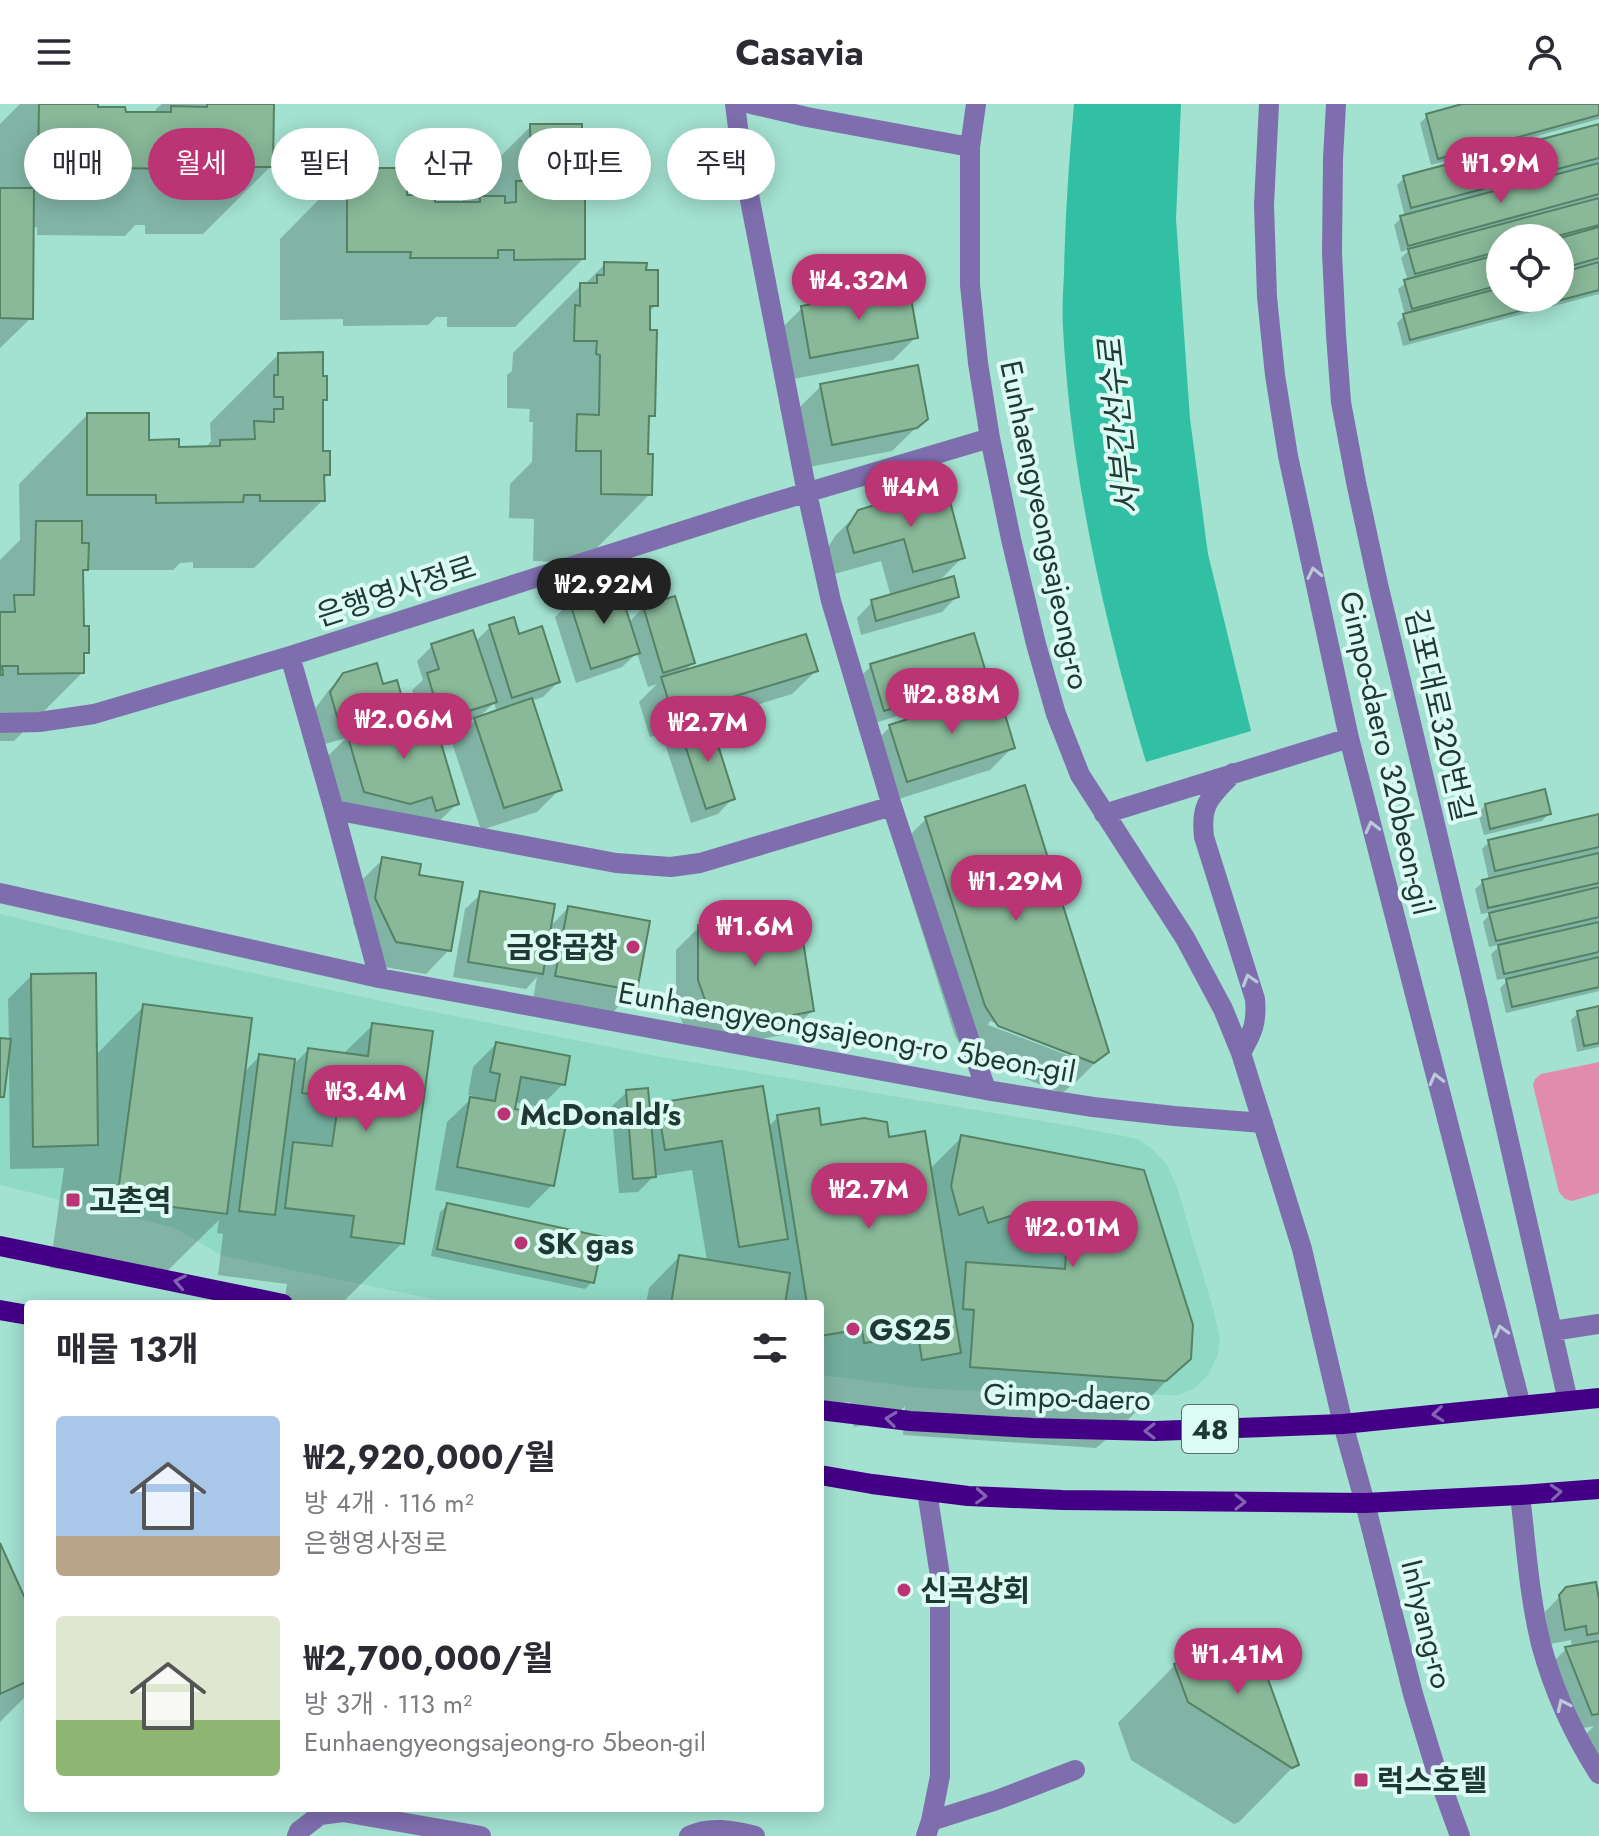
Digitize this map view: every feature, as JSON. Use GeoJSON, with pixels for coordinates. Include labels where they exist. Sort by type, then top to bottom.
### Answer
{"type":"FeatureCollection","features":[{"type":"Feature","properties":{"kind":"main road"},"geometry":{"type":"LineString","coordinates":[[0,1246],[263,1300]]}},
{"type":"Feature","properties":{"kind":"main road"},"geometry":{"type":"LineString","coordinates":[[0,1310],[24,1314]]}},
{"type":"Feature","properties":{"kind":"main road","name":"Gimpo-daero"},"geometry":{"type":"LineString","coordinates":[[824,1410],[910,1421],[1155,1431],[1343,1424],[1599,1398]]}},
{"type":"Feature","properties":{"kind":"main road"},"geometry":{"type":"LineString","coordinates":[[824,1476],[968,1496],[1062,1500],[1365,1503],[1599,1489]]}},
{"type":"Feature","properties":{"kind":"street"},"geometry":{"type":"LineString","coordinates":[[735,104],[742,159],[831,601],[892,806],[986,1090]]}},
{"type":"Feature","properties":{"kind":"street"},"geometry":{"type":"LineString","coordinates":[[751,104],[970,147]]}},
{"type":"Feature","properties":{"kind":"street","name":"Eunhaengyeongsajeong-ro"},"geometry":{"type":"LineString","coordinates":[[976,104],[970,147],[970,285],[978,363],[990,438],[1018,569],[1056,714],[1080,775],[1192,950],[1223,1009],[1241,1053],[1302,1249],[1343,1424]]}},
{"type":"Feature","properties":{"kind":"street","name":"Gimpo-daero 320beon-gil"},"geometry":{"type":"LineString","coordinates":[[1269,104],[1264,205],[1267,297],[1288,456],[1349,738],[1521,1406]]}},
{"type":"Feature","properties":{"kind":"street","name":"김포대로320번길"},"geometry":{"type":"LineString","coordinates":[[1336,104],[1332,253],[1341,402],[1378,584],[1568,1401]]}},
{"type":"Feature","properties":{"kind":"street","name":"은행영사정로"},"geometry":{"type":"LineString","coordinates":[[0,723],[39,722],[94,714],[990,438]]}},
{"type":"Feature","properties":{"kind":"street"},"geometry":{"type":"LineString","coordinates":[[290,656],[379,978]]}},
{"type":"Feature","properties":{"kind":"street"},"geometry":{"type":"LineString","coordinates":[[1104,814],[1349,738]]}},
{"type":"Feature","properties":{"kind":"street"},"geometry":{"type":"LineString","coordinates":[[1233,773],[1204,806],[1202,820],[1204,837],[1255,999],[1253,1033],[1241,1053]]}},
{"type":"Feature","properties":{"kind":"street"},"geometry":{"type":"LineString","coordinates":[[334,810],[616,863],[671,867],[700,863],[892,806]]}},
{"type":"Feature","properties":{"kind":"street","name":"Eunhaengyeongsajeong-ro 5beon-gil"},"geometry":{"type":"LineString","coordinates":[[0,893],[379,978],[986,1090],[1107,1109],[1263,1123]]}},
{"type":"Feature","properties":{"kind":"street"},"geometry":{"type":"LineString","coordinates":[[1552,1331],[1599,1324]]}},
{"type":"Feature","properties":{"kind":"street","name":"Inhyang-ro"},"geometry":{"type":"LineString","coordinates":[[1343,1424],[1413,1694],[1460,1836]]}},
{"type":"Feature","properties":{"kind":"street"},"geometry":{"type":"LineString","coordinates":[[927,1491],[940,1576],[940,1776],[929,1828]]}},
{"type":"Feature","properties":{"kind":"street"},"geometry":{"type":"LineString","coordinates":[[1520,1495],[1541,1644],[1559,1698],[1599,1774]]}},
{"type":"Feature","properties":{"kind":"street"},"geometry":{"type":"LineString","coordinates":[[929,1828],[1075,1770]]}},
{"type":"Feature","properties":{"kind":"street"},"geometry":{"type":"LineString","coordinates":[[297,1836],[320,1815],[343,1812],[481,1836]]}},
{"type":"Feature","properties":{"kind":"street"},"geometry":{"type":"LineString","coordinates":[[689,1836],[698,1831],[723,1830],[755,1836]]}},
{"type":"Feature","properties":{"kind":"shaded area"},"geometry":{"type":"Polygon","coordinates":[[[0,914],[404,1006],[656,1056],[1138,1139],[1167,1165],[1177,1187],[1220,1340],[1217,1357],[1208,1375],[1195,1388],[1178,1395],[1036,1394],[921,1388],[824,1376],[824,1300],[438,1300],[223,1256],[175,1228],[0,1185],[0,914]]]}},
{"type":"Feature","properties":{"kind":"shaded area"},"geometry":{"type":"Polygon","coordinates":[[[1599,1062],[1599,1193],[1572,1201],[1559,1192],[1533,1085],[1541,1074],[1599,1062]]]}},
{"type":"Feature","properties":{"kind":"water","name":"서부간선수로"},"geometry":{"type":"Polygon","coordinates":[[[1074,104],[1181,104],[1176,219],[1190,419],[1208,554],[1251,731],[1146,762],[1103,602],[1073,438],[1063,301],[1074,104]]]}},
{"type":"Feature","properties":{"kind":"building"},"geometry":{"type":"Polygon","coordinates":[[[39,104],[98,104],[98,107],[125,107],[126,112],[171,112],[171,106],[274,104],[271,167],[255,167],[255,128],[148,128],[148,168],[132,168],[132,128],[39,128],[39,104]]]}},
{"type":"Feature","properties":{"kind":"building"},"geometry":{"type":"Polygon","coordinates":[[[1462,104],[1599,104],[1599,115],[1438,159],[1426,114],[1462,104]]]}},
{"type":"Feature","properties":{"kind":"building"},"geometry":{"type":"Polygon","coordinates":[[[530,124],[582,124],[582,128],[530,128],[530,124]]]}},
{"type":"Feature","properties":{"kind":"building"},"geometry":{"type":"Polygon","coordinates":[[[1599,124],[1599,158],[1411,208],[1403,176],[1599,124]]]}},
{"type":"Feature","properties":{"kind":"building"},"geometry":{"type":"Polygon","coordinates":[[[1599,163],[1599,194],[1408,246],[1400,216],[1599,163]]]}},
{"type":"Feature","properties":{"kind":"building"},"geometry":{"type":"Polygon","coordinates":[[[379,168],[395,168],[395,200],[480,202],[502,200],[505,196],[505,203],[516,202],[516,181],[518,200],[585,200],[585,259],[514,260],[514,250],[498,250],[498,258],[410,258],[411,252],[347,252],[347,200],[379,200],[379,168]]]}},
{"type":"Feature","properties":{"kind":"building"},"geometry":{"type":"Polygon","coordinates":[[[0,188],[24,188],[24,200],[34,200],[33,319],[0,318],[0,188]]]}},
{"type":"Feature","properties":{"kind":"building"},"geometry":{"type":"Polygon","coordinates":[[[1599,198],[1599,225],[1574,232],[1574,224],[1502,224],[1599,198]]]}},
{"type":"Feature","properties":{"kind":"building"},"geometry":{"type":"Polygon","coordinates":[[[1599,227],[1599,258],[1574,265],[1574,234],[1599,227]]]}},
{"type":"Feature","properties":{"kind":"building"},"geometry":{"type":"Polygon","coordinates":[[[1486,228],[1486,255],[1415,274],[1408,249],[1486,228]]]}},
{"type":"Feature","properties":{"kind":"building"},"geometry":{"type":"Polygon","coordinates":[[[1486,258],[1486,289],[1412,309],[1404,280],[1486,258]]]}},
{"type":"Feature","properties":{"kind":"building"},"geometry":{"type":"Polygon","coordinates":[[[604,262],[647,263],[646,270],[658,270],[658,306],[650,306],[650,330],[657,330],[655,416],[649,416],[648,454],[653,454],[652,495],[601,494],[601,451],[576,451],[577,414],[599,415],[600,355],[596,354],[597,341],[574,341],[575,305],[580,306],[580,283],[597,283],[597,275],[604,275],[604,262]]]}},
{"type":"Feature","properties":{"kind":"building"},"geometry":{"type":"Polygon","coordinates":[[[1599,262],[1599,290],[1574,297],[1574,269],[1599,262]]]}},
{"type":"Feature","properties":{"kind":"building"},"geometry":{"type":"Polygon","coordinates":[[[909,287],[918,338],[810,358],[801,306],[909,287]]]}},
{"type":"Feature","properties":{"kind":"building"},"geometry":{"type":"Polygon","coordinates":[[[1486,292],[1486,312],[1516,312],[1410,340],[1403,314],[1486,292]]]}},
{"type":"Feature","properties":{"kind":"building"},"geometry":{"type":"Polygon","coordinates":[[[323,352],[327,400],[323,400],[323,451],[330,451],[330,475],[324,475],[325,501],[260,501],[260,495],[244,495],[243,502],[156,503],[156,495],[87,495],[87,413],[149,413],[149,440],[179,439],[179,447],[220,446],[220,440],[255,439],[254,421],[274,422],[274,409],[283,409],[283,397],[274,397],[278,353],[323,352]]]}},
{"type":"Feature","properties":{"kind":"building"},"geometry":{"type":"Polygon","coordinates":[[[918,365],[928,419],[917,428],[832,445],[820,384],[918,365]]]}},
{"type":"Feature","properties":{"kind":"building"},"geometry":{"type":"Polygon","coordinates":[[[932,488],[951,505],[965,558],[913,572],[904,539],[854,553],[847,528],[858,510],[932,488]]]}},
{"type":"Feature","properties":{"kind":"building"},"geometry":{"type":"Polygon","coordinates":[[[36,521],[82,521],[82,543],[89,543],[88,570],[83,570],[84,626],[89,626],[89,653],[84,653],[84,673],[18,674],[18,666],[2,666],[3,675],[0,675],[0,612],[15,612],[14,595],[34,595],[36,521]]]}},
{"type":"Feature","properties":{"kind":"building"},"geometry":{"type":"Polygon","coordinates":[[[954,576],[959,597],[876,621],[871,600],[954,576]]]}},
{"type":"Feature","properties":{"kind":"building"},"geometry":{"type":"Polygon","coordinates":[[[618,584],[640,653],[591,669],[569,600],[618,584]]]}},
{"type":"Feature","properties":{"kind":"building"},"geometry":{"type":"Polygon","coordinates":[[[675,596],[695,663],[663,673],[643,606],[675,596]]]}},
{"type":"Feature","properties":{"kind":"building"},"geometry":{"type":"Polygon","coordinates":[[[514,617],[519,634],[542,626],[560,682],[512,698],[489,625],[514,617]]]}},
{"type":"Feature","properties":{"kind":"building"},"geometry":{"type":"Polygon","coordinates":[[[473,630],[497,702],[441,720],[427,673],[439,669],[431,644],[473,630]]]}},
{"type":"Feature","properties":{"kind":"building"},"geometry":{"type":"Polygon","coordinates":[[[974,633],[988,679],[884,711],[870,664],[974,633]]]}},
{"type":"Feature","properties":{"kind":"building"},"geometry":{"type":"Polygon","coordinates":[[[806,634],[818,671],[673,715],[661,677],[806,634]]]}},
{"type":"Feature","properties":{"kind":"building"},"geometry":{"type":"Polygon","coordinates":[[[377,663],[383,684],[397,680],[406,711],[341,730],[330,692],[343,673],[377,663]]]}},
{"type":"Feature","properties":{"kind":"building"},"geometry":{"type":"Polygon","coordinates":[[[998,691],[1015,748],[907,782],[889,725],[998,691]]]}},
{"type":"Feature","properties":{"kind":"building"},"geometry":{"type":"Polygon","coordinates":[[[532,698],[562,790],[504,808],[474,718],[532,698]]]}},
{"type":"Feature","properties":{"kind":"building"},"geometry":{"type":"Polygon","coordinates":[[[431,709],[459,804],[436,811],[432,797],[410,804],[364,792],[347,734],[431,709]]]}},
{"type":"Feature","properties":{"kind":"building"},"geometry":{"type":"Polygon","coordinates":[[[710,720],[735,799],[706,809],[680,730],[710,720]]]}},
{"type":"Feature","properties":{"kind":"building"},"geometry":{"type":"Polygon","coordinates":[[[1025,785],[1109,1052],[1094,1063],[998,1026],[985,1006],[925,817],[1025,785]]]}},
{"type":"Feature","properties":{"kind":"building"},"geometry":{"type":"Polygon","coordinates":[[[1545,789],[1551,814],[1490,829],[1485,804],[1545,789]]]}},
{"type":"Feature","properties":{"kind":"building"},"geometry":{"type":"Polygon","coordinates":[[[1599,814],[1599,847],[1495,871],[1488,840],[1599,814]]]}},
{"type":"Feature","properties":{"kind":"building"},"geometry":{"type":"Polygon","coordinates":[[[1599,853],[1599,883],[1488,908],[1482,880],[1599,853]]]}},
{"type":"Feature","properties":{"kind":"building"},"geometry":{"type":"Polygon","coordinates":[[[382,857],[421,864],[419,875],[463,882],[451,951],[396,942],[375,898],[382,857]]]}},
{"type":"Feature","properties":{"kind":"building"},"geometry":{"type":"Polygon","coordinates":[[[1599,887],[1599,917],[1496,941],[1489,913],[1599,887]]]}},
{"type":"Feature","properties":{"kind":"building"},"geometry":{"type":"Polygon","coordinates":[[[480,891],[555,904],[543,974],[468,962],[480,891]]]}},
{"type":"Feature","properties":{"kind":"building"},"geometry":{"type":"Polygon","coordinates":[[[568,906],[650,921],[637,991],[555,976],[568,906]]]}},
{"type":"Feature","properties":{"kind":"building"},"geometry":{"type":"Polygon","coordinates":[[[798,909],[814,1011],[753,1023],[710,1014],[698,980],[698,925],[798,909]]]}},
{"type":"Feature","properties":{"kind":"building"},"geometry":{"type":"Polygon","coordinates":[[[1599,922],[1599,952],[1504,974],[1498,945],[1599,922]]]}},
{"type":"Feature","properties":{"kind":"building"},"geometry":{"type":"Polygon","coordinates":[[[1599,957],[1599,987],[1512,1007],[1506,979],[1599,957]]]}},
{"type":"Feature","properties":{"kind":"building"},"geometry":{"type":"Polygon","coordinates":[[[96,973],[98,1145],[33,1147],[31,974],[96,973]]]}},
{"type":"Feature","properties":{"kind":"building"},"geometry":{"type":"Polygon","coordinates":[[[143,1004],[252,1018],[227,1214],[117,1200],[143,1004]]]}},
{"type":"Feature","properties":{"kind":"building"},"geometry":{"type":"Polygon","coordinates":[[[1599,1006],[1599,1043],[1584,1046],[1577,1011],[1599,1006]]]}},
{"type":"Feature","properties":{"kind":"building"},"geometry":{"type":"Polygon","coordinates":[[[372,1023],[433,1031],[404,1244],[351,1237],[354,1216],[285,1208],[293,1142],[332,1146],[339,1098],[302,1093],[308,1048],[368,1056],[372,1023]]]}},
{"type":"Feature","properties":{"kind":"building"},"geometry":{"type":"Polygon","coordinates":[[[0,1038],[11,1039],[4,1097],[0,1097],[0,1038]]]}},
{"type":"Feature","properties":{"kind":"building","name":"McDonald's"},"geometry":{"type":"Polygon","coordinates":[[[496,1042],[570,1056],[565,1085],[521,1077],[515,1109],[567,1119],[554,1186],[457,1167],[470,1097],[495,1101],[500,1074],[490,1072],[496,1042]]]}},
{"type":"Feature","properties":{"kind":"building"},"geometry":{"type":"Polygon","coordinates":[[[259,1054],[295,1059],[275,1215],[239,1211],[259,1054]]]}},
{"type":"Feature","properties":{"kind":"building"},"geometry":{"type":"Polygon","coordinates":[[[763,1086],[788,1239],[739,1247],[722,1141],[665,1150],[657,1103],[763,1086]]]}},
{"type":"Feature","properties":{"kind":"building"},"geometry":{"type":"Polygon","coordinates":[[[648,1088],[656,1177],[633,1179],[626,1090],[648,1088]]]}},
{"type":"Feature","properties":{"kind":"building"},"geometry":{"type":"Polygon","coordinates":[[[819,1108],[821,1125],[864,1118],[887,1122],[889,1137],[925,1131],[961,1353],[922,1360],[918,1335],[864,1343],[862,1329],[824,1335],[824,1300],[806,1300],[777,1115],[819,1108]]]}},
{"type":"Feature","properties":{"kind":"building"},"geometry":{"type":"Polygon","coordinates":[[[961,1135],[1144,1170],[1193,1325],[1191,1359],[1166,1381],[970,1367],[974,1310],[963,1309],[966,1262],[1065,1269],[1067,1239],[1050,1238],[1051,1219],[1021,1228],[1017,1214],[988,1223],[983,1207],[959,1215],[951,1186],[961,1135]]]}},
{"type":"Feature","properties":{"kind":"building","name":"SK gas"},"geometry":{"type":"Polygon","coordinates":[[[447,1203],[604,1237],[594,1283],[437,1249],[447,1203]]]}},
{"type":"Feature","properties":{"kind":"building"},"geometry":{"type":"Polygon","coordinates":[[[679,1255],[790,1273],[786,1300],[672,1300],[679,1255]]]}},
{"type":"Feature","properties":{"kind":"building"},"geometry":{"type":"Polygon","coordinates":[[[0,1543],[24,1596],[24,1683],[0,1694],[0,1543]]]}},
{"type":"Feature","properties":{"kind":"building"},"geometry":{"type":"Polygon","coordinates":[[[1596,1582],[1599,1633],[1587,1635],[1586,1626],[1565,1630],[1559,1595],[1566,1587],[1596,1582]]]}},
{"type":"Feature","properties":{"kind":"building"},"geometry":{"type":"Polygon","coordinates":[[[1252,1635],[1299,1765],[1292,1768],[1188,1702],[1174,1664],[1252,1635]]]}},
{"type":"Feature","properties":{"kind":"building"},"geometry":{"type":"Polygon","coordinates":[[[1599,1641],[1599,1714],[1592,1715],[1565,1647],[1599,1641]]]}},
{"type":"Feature","properties":{"kind":"place","name":"금양곱창"},"geometry":{"type":"Point","coordinates":[633,947]}},
{"type":"Feature","properties":{"kind":"place","name":"McDonald's"},"geometry":{"type":"Point","coordinates":[504,1114]}},
{"type":"Feature","properties":{"kind":"place","name":"고촌역"},"geometry":{"type":"Point","coordinates":[73,1200]}},
{"type":"Feature","properties":{"kind":"place","name":"SK gas"},"geometry":{"type":"Point","coordinates":[521,1243]}},
{"type":"Feature","properties":{"kind":"place","name":"GS25"},"geometry":{"type":"Point","coordinates":[853,1329]}},
{"type":"Feature","properties":{"kind":"place","name":"신곡상회"},"geometry":{"type":"Point","coordinates":[904,1590]}},
{"type":"Feature","properties":{"kind":"place","name":"럭스호텔"},"geometry":{"type":"Point","coordinates":[1361,1780]}}]}
